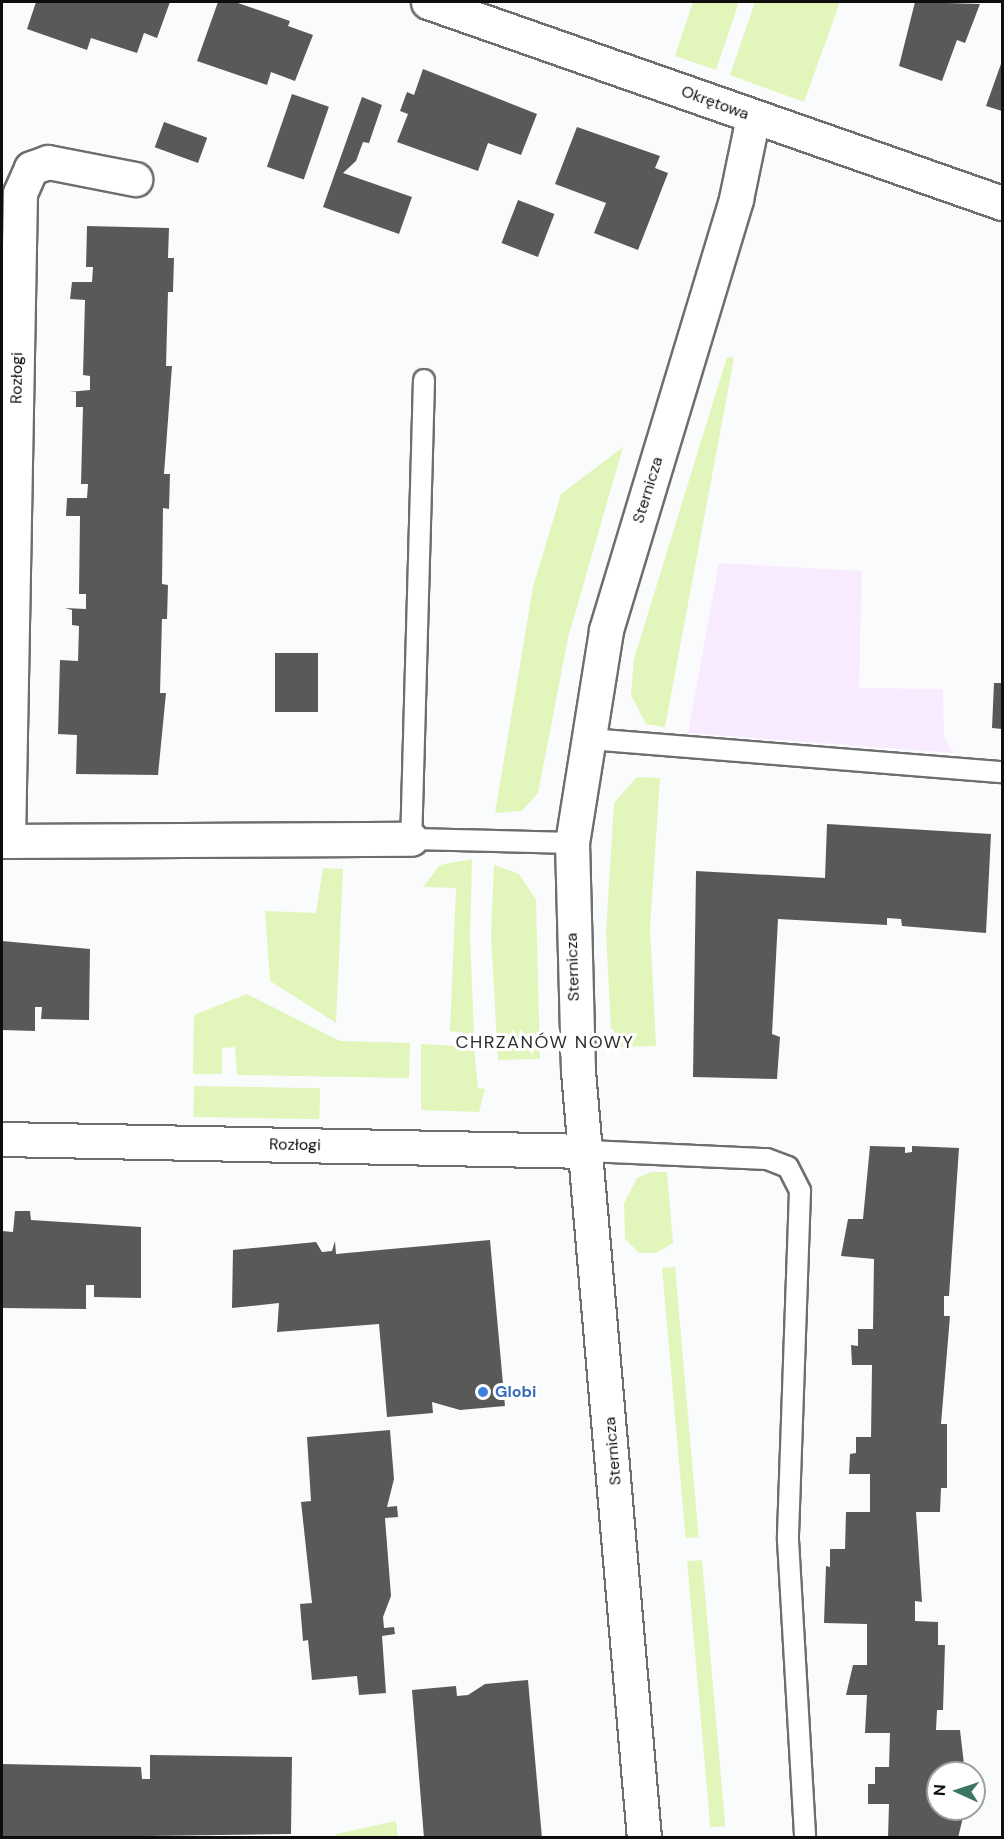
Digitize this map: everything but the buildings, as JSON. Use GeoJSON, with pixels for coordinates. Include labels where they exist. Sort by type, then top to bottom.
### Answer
{"type":"FeatureCollection","features":[{"type":"Feature","properties":{"kind":"street","name":"Okrętowa"},"geometry":{"type":"LineString","coordinates":[[429,2],[1002,203]]}},
{"type":"Feature","properties":{"kind":"street","name":"Sternicza"},"geometry":{"type":"LineString","coordinates":[[644,1838],[574,987],[572,843],[606,630],[736,199],[753,117]]}},
{"type":"Feature","properties":{"kind":"street","name":"Rozłogi"},"geometry":{"type":"LineString","coordinates":[[135,179],[48,162],[31,168],[20,193],[5,841],[411,839]]}},
{"type":"Feature","properties":{"kind":"street","name":"Rozłogi"},"geometry":{"type":"LineString","coordinates":[[2,1139],[588,1151]]}},
{"type":"Feature","properties":{"kind":"lane"},"geometry":{"type":"LineString","coordinates":[[424,380],[411,839],[572,843]]}},
{"type":"Feature","properties":{"kind":"lane"},"geometry":{"type":"LineString","coordinates":[[590,739],[1002,772]]}},
{"type":"Feature","properties":{"kind":"lane"},"geometry":{"type":"LineString","coordinates":[[588,1151],[767,1160],[788,1167],[800,1191],[788,1540],[805,1838]]}},
{"type":"Feature","properties":{"kind":"shaded area"},"geometry":{"type":"Polygon","coordinates":[[[719,563],[862,571],[859,688],[943,689],[944,737],[953,753],[688,733],[719,563]]]}},
{"type":"Feature","properties":{"kind":"green space"},"geometry":{"type":"Polygon","coordinates":[[[693,2],[739,2],[716,70],[675,56],[693,2]]]}},
{"type":"Feature","properties":{"kind":"green space"},"geometry":{"type":"Polygon","coordinates":[[[755,2],[840,2],[804,102],[730,75],[755,2]]]}},
{"type":"Feature","properties":{"kind":"green space"},"geometry":{"type":"Polygon","coordinates":[[[727,357],[734,358],[665,727],[646,724],[631,695],[634,659],[727,357]]]}},
{"type":"Feature","properties":{"kind":"green space"},"geometry":{"type":"Polygon","coordinates":[[[623,447],[568,638],[538,793],[522,811],[495,813],[533,587],[561,494],[623,447]]]}},
{"type":"Feature","properties":{"kind":"green space"},"geometry":{"type":"Polygon","coordinates":[[[637,777],[660,778],[650,928],[656,1046],[612,1047],[606,932],[614,803],[637,777]]]}},
{"type":"Feature","properties":{"kind":"green space"},"geometry":{"type":"Polygon","coordinates":[[[472,859],[470,937],[474,1034],[450,1031],[456,888],[423,887],[440,865],[472,859]]]}},
{"type":"Feature","properties":{"kind":"green space"},"geometry":{"type":"Polygon","coordinates":[[[494,865],[519,874],[536,900],[540,1059],[498,1060],[491,934],[494,865]]]}},
{"type":"Feature","properties":{"kind":"green space"},"geometry":{"type":"Polygon","coordinates":[[[323,868],[343,869],[336,1023],[270,981],[265,911],[316,913],[323,868]]]}},
{"type":"Feature","properties":{"kind":"green space"},"geometry":{"type":"Polygon","coordinates":[[[247,994],[340,1041],[410,1043],[409,1078],[237,1075],[235,1047],[222,1048],[222,1074],[193,1074],[194,1015],[247,994]]]}},
{"type":"Feature","properties":{"kind":"green space"},"geometry":{"type":"Polygon","coordinates":[[[421,1044],[474,1047],[478,1088],[485,1089],[479,1112],[421,1110],[421,1044]]]}},
{"type":"Feature","properties":{"kind":"green space"},"geometry":{"type":"Polygon","coordinates":[[[194,1086],[320,1088],[319,1119],[193,1117],[194,1086]]]}},
{"type":"Feature","properties":{"kind":"green space"},"geometry":{"type":"Polygon","coordinates":[[[651,1172],[667,1172],[673,1243],[656,1253],[639,1253],[625,1239],[624,1203],[637,1178],[651,1172]]]}},
{"type":"Feature","properties":{"kind":"green space"},"geometry":{"type":"Polygon","coordinates":[[[675,1267],[699,1537],[686,1538],[662,1268],[675,1267]]]}},
{"type":"Feature","properties":{"kind":"green space"},"geometry":{"type":"Polygon","coordinates":[[[702,1560],[725,1826],[710,1827],[687,1561],[702,1560]]]}},
{"type":"Feature","properties":{"kind":"green space"},"geometry":{"type":"Polygon","coordinates":[[[396,1821],[398,1837],[336,1837],[336,1834],[396,1821]]]}},
{"type":"Feature","properties":{"kind":"place","name":"Globi"},"geometry":{"type":"Point","coordinates":[483,1392]}},
{"type":"Feature","properties":{"kind":"district","name":"CHRZANÓW NOWY"},"geometry":{"type":"Point","coordinates":[545,1042]}}]}
